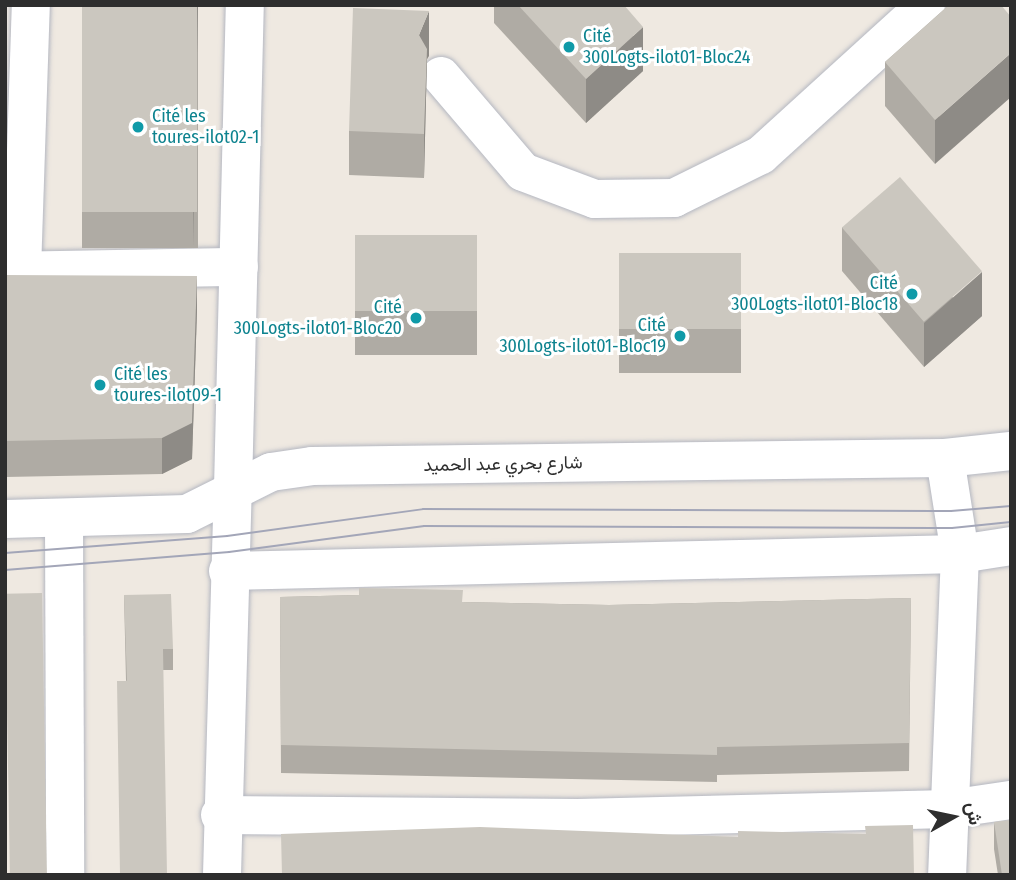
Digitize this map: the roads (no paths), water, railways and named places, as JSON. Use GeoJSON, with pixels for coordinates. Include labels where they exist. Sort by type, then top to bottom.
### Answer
{"type":"FeatureCollection","features":[{"type":"Feature","properties":{"kind":"street"},"geometry":{"type":"LineString","coordinates":[[31,5],[14,271],[239,267]]}},
{"type":"Feature","properties":{"kind":"street"},"geometry":{"type":"LineString","coordinates":[[222,875],[220,815],[233,488],[245,5]]}},
{"type":"Feature","properties":{"kind":"street"},"geometry":{"type":"LineString","coordinates":[[440,76],[523,172],[595,199],[674,198],[761,155],[926,5]]}},
{"type":"Feature","properties":{"kind":"street","name":"شارع بحري عبد الحميد"},"geometry":{"type":"LineString","coordinates":[[5,519],[187,514],[233,488],[271,472],[312,466],[945,458],[1011,450]]}},
{"type":"Feature","properties":{"kind":"street"},"geometry":{"type":"LineString","coordinates":[[945,458],[960,554],[947,875]]}},
{"type":"Feature","properties":{"kind":"street"},"geometry":{"type":"LineString","coordinates":[[64,518],[65,875]]}},
{"type":"Feature","properties":{"kind":"street"},"geometry":{"type":"LineString","coordinates":[[228,571],[960,554],[1011,546]]}},
{"type":"Feature","properties":{"kind":"street"},"geometry":{"type":"LineString","coordinates":[[220,815],[578,818],[948,809],[1011,800]]}},
{"type":"Feature","properties":{"kind":"tram line"},"geometry":{"type":"LineString","coordinates":[[5,553],[227,536],[423,509],[951,511],[1011,506]]}},
{"type":"Feature","properties":{"kind":"tram line"},"geometry":{"type":"LineString","coordinates":[[5,570],[229,552],[424,526],[952,528],[1011,522]]}},
{"type":"Feature","properties":{"kind":"place","name":"Cité 300Logts-ilot01-Bloc24"},"geometry":{"type":"Point","coordinates":[569,47]}},
{"type":"Feature","properties":{"kind":"place","name":"Cité les toures-ilot02-1"},"geometry":{"type":"Point","coordinates":[138,127]}},
{"type":"Feature","properties":{"kind":"place","name":"Cité 300Logts-ilot01-Bloc18"},"geometry":{"type":"Point","coordinates":[912,294]}},
{"type":"Feature","properties":{"kind":"place","name":"Cité 300Logts-ilot01-Bloc20"},"geometry":{"type":"Point","coordinates":[416,318]}},
{"type":"Feature","properties":{"kind":"place","name":"Cité 300Logts-ilot01-Bloc19"},"geometry":{"type":"Point","coordinates":[680,336]}},
{"type":"Feature","properties":{"kind":"place","name":"Cité les toures-ilot09-1"},"geometry":{"type":"Point","coordinates":[100,385]}}]}
